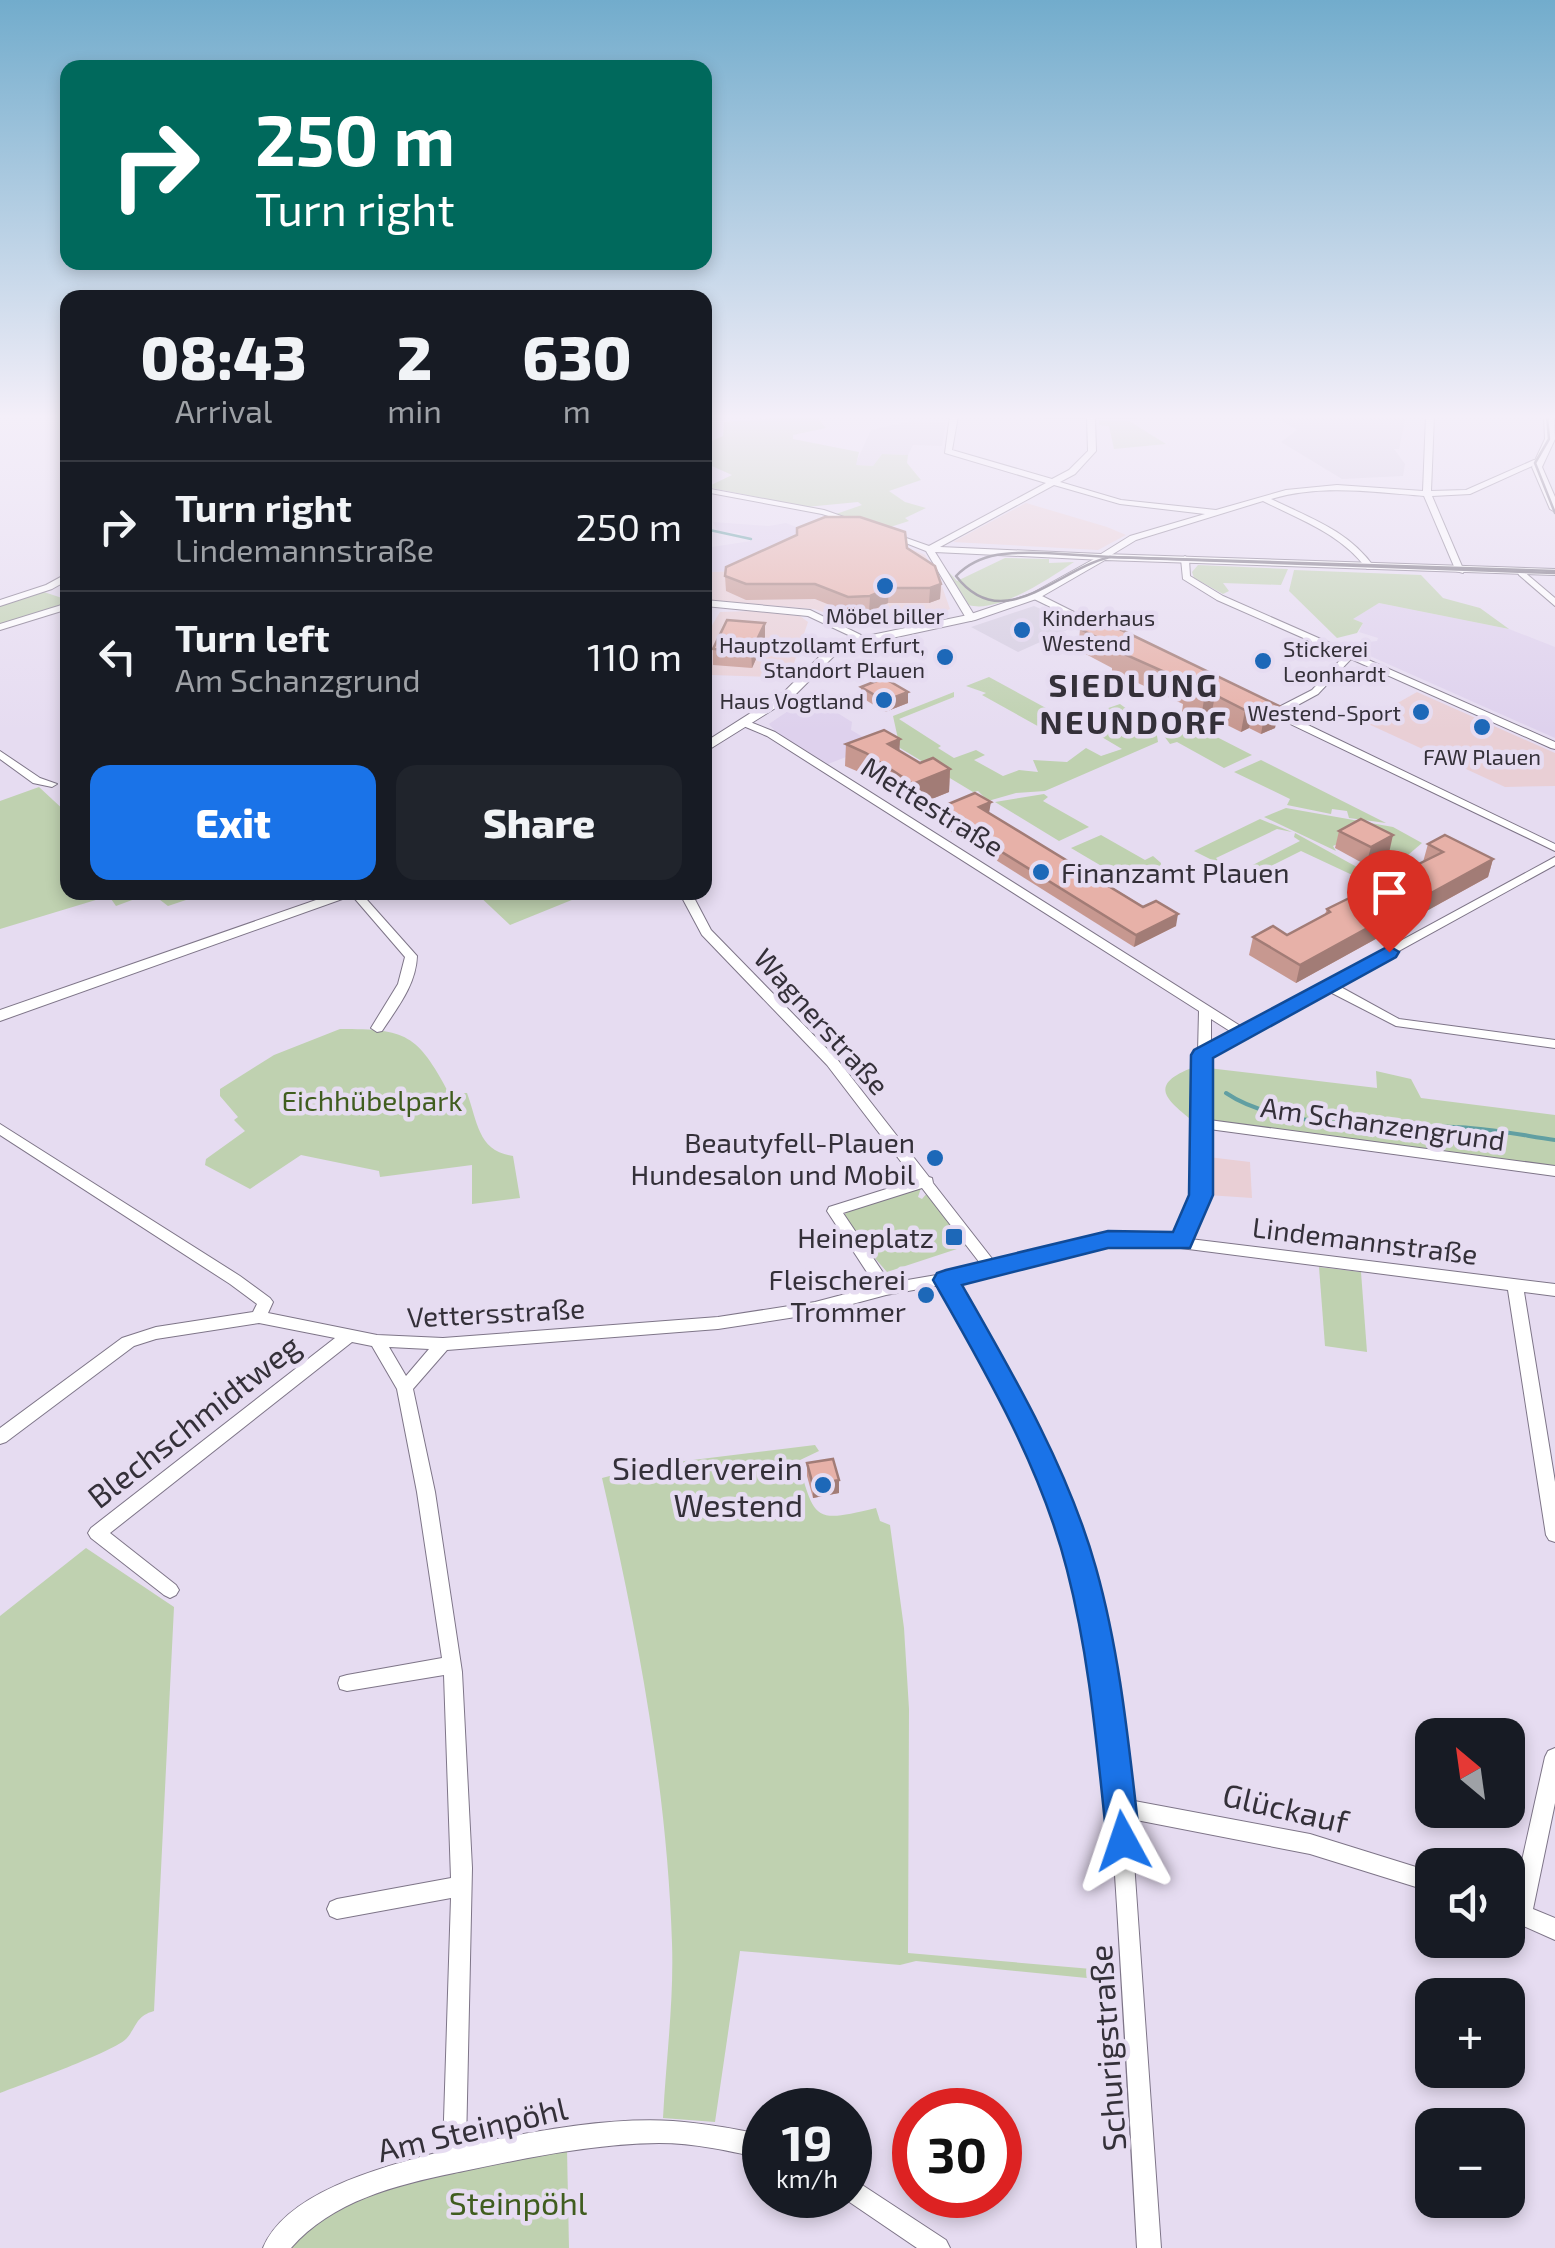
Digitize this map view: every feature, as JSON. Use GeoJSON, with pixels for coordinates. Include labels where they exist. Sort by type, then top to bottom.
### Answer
{"type":"FeatureCollection","features":[{"type":"Feature","properties":{"kind":"street"},"geometry":{"type":"LineString","coordinates":[[851,521],[863,525]]}},
{"type":"Feature","properties":{"kind":"street"},"geometry":{"type":"LineString","coordinates":[[929,550],[982,521]]}},
{"type":"Feature","properties":{"kind":"street"},"geometry":{"type":"LineString","coordinates":[[712,744],[789,694],[829,650],[862,638],[971,618],[1035,596],[1131,538],[1186,521]]}},
{"type":"Feature","properties":{"kind":"street"},"geometry":{"type":"LineString","coordinates":[[1307,521],[1359,550],[1370,567]]}},
{"type":"Feature","properties":{"kind":"street"},"geometry":{"type":"LineString","coordinates":[[1439,521],[1460,570]]}},
{"type":"Feature","properties":{"kind":"street"},"geometry":{"type":"LineString","coordinates":[[881,532],[929,550],[1555,572]]}},
{"type":"Feature","properties":{"kind":"street"},"geometry":{"type":"LineString","coordinates":[[929,550],[971,618]]}},
{"type":"Feature","properties":{"kind":"street"},"geometry":{"type":"LineString","coordinates":[[1184,559],[1186,577],[1194,585],[1555,746]]}},
{"type":"Feature","properties":{"kind":"street"},"geometry":{"type":"LineString","coordinates":[[1522,573],[1555,603]]}},
{"type":"Feature","properties":{"kind":"street"},"geometry":{"type":"LineString","coordinates":[[0,603],[60,580]]}},
{"type":"Feature","properties":{"kind":"street"},"geometry":{"type":"LineString","coordinates":[[48,587],[60,592]]}},
{"type":"Feature","properties":{"kind":"street"},"geometry":{"type":"LineString","coordinates":[[1035,596],[1122,638]]}},
{"type":"Feature","properties":{"kind":"street"},"geometry":{"type":"LineString","coordinates":[[712,605],[810,613],[862,638]]}},
{"type":"Feature","properties":{"kind":"street"},"geometry":{"type":"LineString","coordinates":[[0,629],[60,609]]}},
{"type":"Feature","properties":{"kind":"street"},"geometry":{"type":"LineString","coordinates":[[1276,713],[1315,692],[1349,656]]}},
{"type":"Feature","properties":{"kind":"street"},"geometry":{"type":"LineString","coordinates":[[1258,704],[1555,848]]}},
{"type":"Feature","properties":{"kind":"street","name":"Mettestraße"},"geometry":{"type":"LineString","coordinates":[[744,724],[783,742],[1244,1034]]}},
{"type":"Feature","properties":{"kind":"street"},"geometry":{"type":"LineString","coordinates":[[0,754],[37,782],[52,784]]}},
{"type":"Feature","properties":{"kind":"street"},"geometry":{"type":"LineString","coordinates":[[1202,1055],[1555,860]]}},
{"type":"Feature","properties":{"kind":"street"},"geometry":{"type":"LineString","coordinates":[[0,1016],[331,900]]}},
{"type":"Feature","properties":{"kind":"street"},"geometry":{"type":"LineString","coordinates":[[361,900],[411,956],[412,966],[377,1028]]}},
{"type":"Feature","properties":{"kind":"street","name":"Wagnerstraße"},"geometry":{"type":"LineString","coordinates":[[689,900],[706,932],[832,1062],[927,1181]]}},
{"type":"Feature","properties":{"kind":"street"},"geometry":{"type":"LineString","coordinates":[[1329,986],[1396,1022],[1555,1044]]}},
{"type":"Feature","properties":{"kind":"street"},"geometry":{"type":"LineString","coordinates":[[1182,1242],[1201,1195],[1205,1010]]}},
{"type":"Feature","properties":{"kind":"street","name":"Am Schanzengrund"},"geometry":{"type":"LineString","coordinates":[[1204,1124],[1555,1171]]}},
{"type":"Feature","properties":{"kind":"street"},"geometry":{"type":"LineString","coordinates":[[0,1130],[235,1280],[265,1302],[259,1317]]}},
{"type":"Feature","properties":{"kind":"street"},"geometry":{"type":"LineString","coordinates":[[927,1181],[994,1270],[886,1290],[834,1211],[927,1181]]}},
{"type":"Feature","properties":{"kind":"street","name":"Lindemannstraße"},"geometry":{"type":"LineString","coordinates":[[994,1270],[1108,1239],[1144,1237],[1555,1290]]}},
{"type":"Feature","properties":{"kind":"street","name":"Schurigstraße"},"geometry":{"type":"LineString","coordinates":[[946,1280],[1053,1486],[1081,1566],[1103,1665],[1121,1808],[1149,2248]]}},
{"type":"Feature","properties":{"kind":"street"},"geometry":{"type":"LineString","coordinates":[[1516,1285],[1555,1535]]}},
{"type":"Feature","properties":{"kind":"street","name":"Vettersstraße"},"geometry":{"type":"LineString","coordinates":[[3,1431],[128,1342],[172,1330],[259,1317],[378,1341],[443,1344],[718,1323],[815,1308],[886,1290]]}},
{"type":"Feature","properties":{"kind":"street","name":"Blechschmidtweg"},"geometry":{"type":"LineString","coordinates":[[170,1590],[97,1533],[351,1334]]}},
{"type":"Feature","properties":{"kind":"street"},"geometry":{"type":"LineString","coordinates":[[378,1341],[405,1388],[426,1492],[452,1665],[462,1886],[454,2162]]}},
{"type":"Feature","properties":{"kind":"street"},"geometry":{"type":"LineString","coordinates":[[405,1388],[443,1344]]}},
{"type":"Feature","properties":{"kind":"street"},"geometry":{"type":"LineString","coordinates":[[347,1683],[452,1665]]}},
{"type":"Feature","properties":{"kind":"street"},"geometry":{"type":"LineString","coordinates":[[1525,1870],[1555,1757]]}},
{"type":"Feature","properties":{"kind":"street","name":"Glückauf"},"geometry":{"type":"LineString","coordinates":[[1121,1808],[1310,1844],[1415,1877]]}},
{"type":"Feature","properties":{"kind":"street"},"geometry":{"type":"LineString","coordinates":[[338,1910],[462,1886]]}},
{"type":"Feature","properties":{"kind":"street"},"geometry":{"type":"LineString","coordinates":[[1525,1917],[1555,1929]]}},
{"type":"Feature","properties":{"kind":"street","name":"Am Steinpöhl"},"geometry":{"type":"LineString","coordinates":[[275,2248],[303,2214],[335,2196],[565,2136],[663,2132],[742,2144]]}},
{"type":"Feature","properties":{"kind":"street"},"geometry":{"type":"LineString","coordinates":[[872,2203],[938,2248]]}},
{"type":"Feature","properties":{"kind":"shaded area"},"geometry":{"type":"Polygon","coordinates":[[[992,521],[1086,521],[1126,535],[1098,550],[953,542],[992,521]]]}},
{"type":"Feature","properties":{"kind":"shaded area"},"geometry":{"type":"Polygon","coordinates":[[[713,522],[769,526],[786,523],[807,531],[784,540],[783,550],[735,571],[712,572],[712,547],[751,541],[739,533],[718,532],[713,522]]]}},
{"type":"Feature","properties":{"kind":"shaded area"},"geometry":{"type":"Polygon","coordinates":[[[860,528],[925,555],[939,578],[950,609],[928,619],[862,625],[814,609],[712,601],[712,572],[735,571],[784,540],[807,531],[860,528]]]}},
{"type":"Feature","properties":{"kind":"shaded area"},"geometry":{"type":"Polygon","coordinates":[[[1379,603],[1509,629],[1555,647],[1555,738],[1352,648],[1377,641],[1378,638],[1359,632],[1363,623],[1352,619],[1379,603]]]}},
{"type":"Feature","properties":{"kind":"shaded area","name":"Kinderhaus Westend"},"geometry":{"type":"Polygon","coordinates":[[[1034,606],[1078,625],[1018,652],[971,627],[1034,606]]]}},
{"type":"Feature","properties":{"kind":"shaded area"},"geometry":{"type":"Polygon","coordinates":[[[720,612],[800,616],[808,622],[792,669],[769,677],[712,675],[712,625],[720,612]]]}},
{"type":"Feature","properties":{"kind":"shaded area"},"geometry":{"type":"Polygon","coordinates":[[[1417,692],[1555,753],[1555,786],[1505,787],[1364,722],[1417,692]]]}},
{"type":"Feature","properties":{"kind":"shaded area"},"geometry":{"type":"Polygon","coordinates":[[[810,696],[852,722],[851,730],[877,745],[828,764],[769,724],[810,696]]]}},
{"type":"Feature","properties":{"kind":"shaded area"},"geometry":{"type":"Polygon","coordinates":[[[1208,1157],[1250,1162],[1252,1198],[1207,1195],[1208,1157]]]}},
{"type":"Feature","properties":{"kind":"green space"},"geometry":{"type":"Polygon","coordinates":[[[855,521],[909,521],[881,530],[855,521]]]}},
{"type":"Feature","properties":{"kind":"green space"},"geometry":{"type":"Polygon","coordinates":[[[1005,558],[1074,562],[1023,593],[981,606],[969,605],[947,570],[957,581],[1005,558]]]}},
{"type":"Feature","properties":{"kind":"green space"},"geometry":{"type":"Polygon","coordinates":[[[1198,565],[1288,569],[1281,585],[1223,583],[1229,591],[1223,594],[1194,578],[1192,572],[1198,565]]]}},
{"type":"Feature","properties":{"kind":"green space"},"geometry":{"type":"Polygon","coordinates":[[[1294,570],[1421,575],[1443,598],[1480,608],[1509,629],[1379,603],[1353,619],[1363,623],[1357,633],[1337,638],[1289,591],[1294,570]]]}},
{"type":"Feature","properties":{"kind":"green space"},"geometry":{"type":"Polygon","coordinates":[[[44,592],[60,597],[60,606],[0,625],[0,605],[44,592]]]}},
{"type":"Feature","properties":{"kind":"green space"},"geometry":{"type":"Polygon","coordinates":[[[989,677],[1068,720],[1043,729],[982,695],[986,693],[966,686],[989,677]]]}},
{"type":"Feature","properties":{"kind":"green space"},"geometry":{"type":"Polygon","coordinates":[[[954,692],[954,697],[899,719],[954,758],[976,750],[985,755],[974,760],[1003,776],[1019,770],[1038,772],[1033,760],[1067,762],[1086,748],[1101,756],[1122,749],[1073,720],[1120,704],[1156,730],[1158,742],[1045,791],[1016,793],[988,801],[978,791],[973,792],[900,748],[893,716],[954,692]]]}},
{"type":"Feature","properties":{"kind":"green space"},"geometry":{"type":"Polygon","coordinates":[[[1166,711],[1252,755],[1224,768],[1177,742],[1170,744],[1152,720],[1166,711]]]}},
{"type":"Feature","properties":{"kind":"green space"},"geometry":{"type":"Polygon","coordinates":[[[1261,760],[1386,823],[1349,818],[1347,811],[1332,809],[1331,814],[1287,805],[1290,799],[1234,772],[1261,760]]]}},
{"type":"Feature","properties":{"kind":"green space"},"geometry":{"type":"Polygon","coordinates":[[[39,787],[60,806],[60,900],[96,900],[0,929],[0,801],[39,787]]]}},
{"type":"Feature","properties":{"kind":"green space"},"geometry":{"type":"Polygon","coordinates":[[[1044,794],[1048,797],[1043,801],[1089,827],[1059,841],[995,802],[1044,794]]]}},
{"type":"Feature","properties":{"kind":"green space"},"geometry":{"type":"Polygon","coordinates":[[[1286,808],[1393,827],[1422,843],[1408,855],[1397,850],[1391,852],[1357,835],[1333,846],[1336,851],[1264,817],[1286,808]]]}},
{"type":"Feature","properties":{"kind":"green space"},"geometry":{"type":"Polygon","coordinates":[[[1260,819],[1292,832],[1277,829],[1216,858],[1222,865],[1194,851],[1260,819]]]}},
{"type":"Feature","properties":{"kind":"green space"},"geometry":{"type":"Polygon","coordinates":[[[1295,833],[1370,875],[1363,880],[1301,851],[1245,879],[1237,873],[1300,841],[1295,833]]]}},
{"type":"Feature","properties":{"kind":"green space"},"geometry":{"type":"Polygon","coordinates":[[[1101,835],[1145,860],[1153,856],[1161,863],[1156,876],[1137,887],[1071,848],[1101,835]]]}},
{"type":"Feature","properties":{"kind":"green space"},"geometry":{"type":"Polygon","coordinates":[[[160,900],[186,900],[168,906],[160,900]]]}},
{"type":"Feature","properties":{"kind":"green space"},"geometry":{"type":"Polygon","coordinates":[[[483,900],[572,900],[510,925],[483,900]]]}},
{"type":"Feature","properties":{"kind":"green space","name":"Eichhübelpark"},"geometry":{"type":"Polygon","coordinates":[[[340,1029],[381,1031],[408,1039],[428,1058],[449,1093],[467,1093],[486,1142],[513,1156],[520,1198],[472,1204],[472,1165],[380,1177],[379,1171],[301,1155],[250,1189],[205,1165],[206,1159],[245,1131],[234,1120],[238,1117],[220,1096],[220,1089],[274,1055],[340,1029]]]}},
{"type":"Feature","properties":{"kind":"green space"},"geometry":{"type":"Polygon","coordinates":[[[1194,1067],[1194,1122],[1169,1099],[1166,1086],[1194,1067]]]}},
{"type":"Feature","properties":{"kind":"green space"},"geometry":{"type":"Polygon","coordinates":[[[1208,1068],[1377,1088],[1376,1071],[1411,1079],[1421,1098],[1555,1115],[1555,1168],[1210,1121],[1208,1068]]]}},
{"type":"Feature","properties":{"kind":"green space"},"geometry":{"type":"Polygon","coordinates":[[[921,1188],[918,1197],[922,1199],[928,1192],[966,1246],[887,1272],[866,1248],[879,1239],[876,1234],[857,1240],[842,1217],[850,1209],[921,1188]]]}},
{"type":"Feature","properties":{"kind":"green space"},"geometry":{"type":"Polygon","coordinates":[[[1319,1267],[1361,1272],[1367,1352],[1325,1346],[1319,1267]]]}},
{"type":"Feature","properties":{"kind":"green space"},"geometry":{"type":"Polygon","coordinates":[[[815,1445],[819,1451],[798,1461],[809,1496],[820,1513],[829,1516],[876,1508],[880,1521],[890,1525],[904,1628],[909,1709],[908,1953],[1115,1971],[1117,1981],[916,1961],[900,1965],[740,1951],[715,2122],[663,2118],[672,1965],[664,1826],[638,1650],[602,1478],[652,1465],[815,1445]]]}},
{"type":"Feature","properties":{"kind":"green space"},"geometry":{"type":"Polygon","coordinates":[[[86,1548],[174,1607],[154,2011],[140,2019],[119,2044],[0,2093],[0,1616],[86,1548]]]}},
{"type":"Feature","properties":{"kind":"green space","name":"Steinpöhl"},"geometry":{"type":"Polygon","coordinates":[[[567,2149],[569,2248],[288,2248],[302,2230],[361,2192],[567,2149]]]}},
{"type":"Feature","properties":{"kind":"building"},"geometry":{"type":"Polygon","coordinates":[[[815,521],[872,521],[905,532],[907,548],[935,566],[941,584],[930,588],[889,588],[870,596],[848,597],[815,584],[746,584],[725,576],[726,567],[797,535],[797,528],[815,521]]]}},
{"type":"Feature","properties":{"kind":"building"},"geometry":{"type":"Polygon","coordinates":[[[727,620],[765,623],[751,652],[713,649],[727,620]]]}},
{"type":"Feature","properties":{"kind":"building"},"geometry":{"type":"Polygon","coordinates":[[[1103,621],[1279,706],[1265,712],[1253,706],[1245,710],[1215,695],[1204,700],[1185,690],[1196,686],[1115,650],[1119,648],[1080,629],[1103,621]]]}},
{"type":"Feature","properties":{"kind":"building"},"geometry":{"type":"Polygon","coordinates":[[[884,678],[908,692],[885,701],[861,687],[884,678]]]}},
{"type":"Feature","properties":{"kind":"building"},"geometry":{"type":"Polygon","coordinates":[[[884,730],[900,739],[888,744],[920,763],[933,758],[950,769],[913,784],[846,744],[884,730]]]}},
{"type":"Feature","properties":{"kind":"building"},"geometry":{"type":"Polygon","coordinates":[[[975,793],[991,802],[979,807],[1143,907],[1156,901],[1178,914],[1136,935],[934,810],[975,793]]]}},
{"type":"Feature","properties":{"kind":"building"},"geometry":{"type":"Polygon","coordinates":[[[1361,819],[1393,835],[1371,847],[1339,831],[1361,819]]]}},
{"type":"Feature","properties":{"kind":"building"},"geometry":{"type":"Polygon","coordinates":[[[1445,835],[1493,859],[1300,965],[1253,937],[1273,926],[1287,935],[1330,912],[1327,909],[1443,852],[1428,844],[1445,835]]]}},
{"type":"Feature","properties":{"kind":"building"},"geometry":{"type":"Polygon","coordinates":[[[833,1459],[839,1480],[813,1485],[807,1463],[833,1459]]]}},
{"type":"Feature","properties":{"kind":"waterway"},"geometry":{"type":"LineString","coordinates":[[712,531],[751,539]]}},
{"type":"Feature","properties":{"kind":"waterway"},"geometry":{"type":"LineString","coordinates":[[1226,1093],[1279,1115],[1311,1120],[1470,1128],[1555,1140]]}},
{"type":"Feature","properties":{"kind":"tram line"},"geometry":{"type":"LineString","coordinates":[[1009,553],[1110,557],[1012,600],[993,600],[974,593],[956,576],[986,557],[1009,553]]}},
{"type":"Feature","properties":{"kind":"tram line"},"geometry":{"type":"LineString","coordinates":[[1110,557],[1555,571]]}},
{"type":"Feature","properties":{"kind":"tram line"},"geometry":{"type":"LineString","coordinates":[[1110,557],[1555,573]]}},
{"type":"Feature","properties":{"kind":"place","name":"Möbel biller"},"geometry":{"type":"Point","coordinates":[885,586]}},
{"type":"Feature","properties":{"kind":"place","name":"Kinderhaus Westend"},"geometry":{"type":"Point","coordinates":[1022,630]}},
{"type":"Feature","properties":{"kind":"place","name":"Hauptzollamt Erfurt, Standort Plauen"},"geometry":{"type":"Point","coordinates":[945,657]}},
{"type":"Feature","properties":{"kind":"place","name":"Stickerei Leonhardt"},"geometry":{"type":"Point","coordinates":[1263,661]}},
{"type":"Feature","properties":{"kind":"place","name":"Haus Vogtland"},"geometry":{"type":"Point","coordinates":[884,700]}},
{"type":"Feature","properties":{"kind":"place","name":"Westend-Sport"},"geometry":{"type":"Point","coordinates":[1421,712]}},
{"type":"Feature","properties":{"kind":"place","name":"FAW Plauen"},"geometry":{"type":"Point","coordinates":[1482,727]}},
{"type":"Feature","properties":{"kind":"place","name":"Finanzamt Plauen"},"geometry":{"type":"Point","coordinates":[1041,872]}},
{"type":"Feature","properties":{"kind":"place","name":"Beautyfell-Plauen Hundesalon und Mobil"},"geometry":{"type":"Point","coordinates":[935,1158]}},
{"type":"Feature","properties":{"kind":"place","name":"Heineplatz"},"geometry":{"type":"Point","coordinates":[954,1237]}},
{"type":"Feature","properties":{"kind":"place","name":"Fleischerei Trommer"},"geometry":{"type":"Point","coordinates":[926,1295]}},
{"type":"Feature","properties":{"kind":"place","name":"Siedlerverein Westend"},"geometry":{"type":"Point","coordinates":[823,1485]}},
{"type":"Feature","properties":{"kind":"district","name":"SIEDLUNG NEUNDORF"},"geometry":{"type":"Point","coordinates":[1134,702]}},
{"type":"Feature","properties":{"kind":"route"},"geometry":{"type":"LineString","coordinates":[[1123,1841],[1103,1665],[1081,1566],[1053,1486],[1002,1378],[946,1280],[1108,1239],[1134,1237],[1182,1242],[1201,1195],[1202,1055],[1389,952]]}}]}
